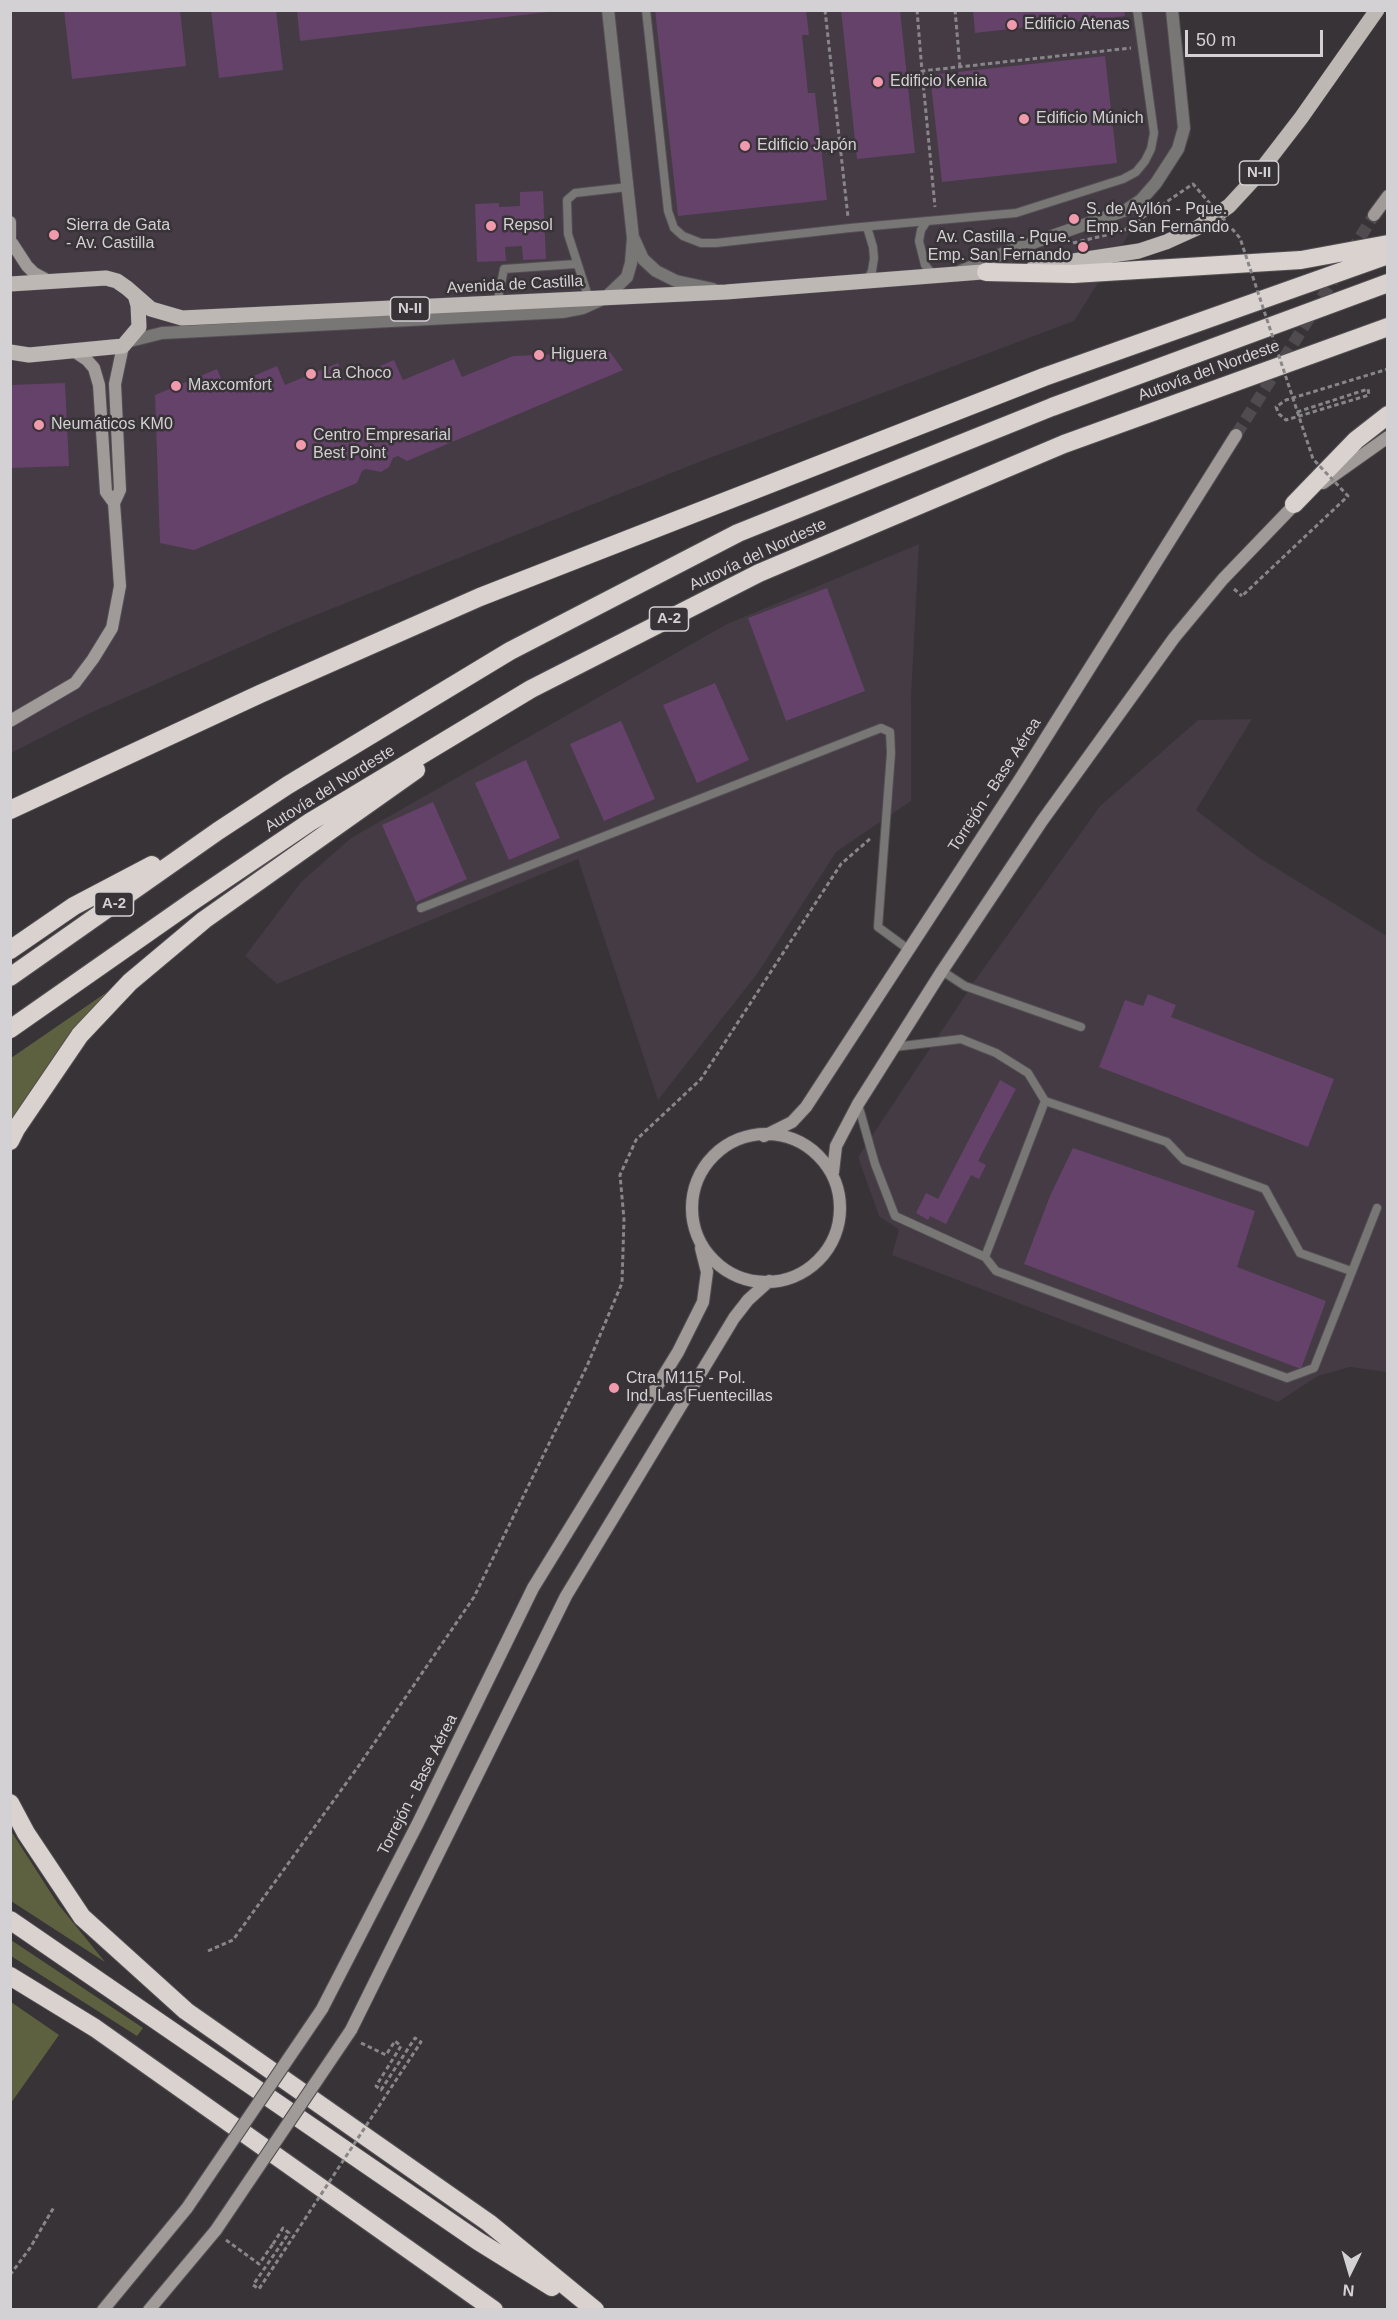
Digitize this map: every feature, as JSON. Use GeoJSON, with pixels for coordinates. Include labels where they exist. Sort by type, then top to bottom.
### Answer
{"type":"FeatureCollection","features":[{"type":"Feature","properties":{"kind":"highway"},"geometry":{"type":"LineString","coordinates":[[986,272],[1073,274],[1301,260],[1388,243]]}},
{"type":"Feature","properties":{"kind":"highway"},"geometry":{"type":"LineString","coordinates":[[10,810],[249,699],[480,597],[1044,376],[1388,255]]}},
{"type":"Feature","properties":{"kind":"highway","name":"Autovía del Nordeste"},"geometry":{"type":"LineString","coordinates":[[10,977],[218,831],[288,786],[510,651],[738,533],[1052,406],[1388,283]]}},
{"type":"Feature","properties":{"kind":"highway","name":"Autovía del Nordeste"},"geometry":{"type":"LineString","coordinates":[[10,1029],[310,822],[531,689],[759,573],[1053,448],[1388,327]]}},
{"type":"Feature","properties":{"kind":"highway"},"geometry":{"type":"LineString","coordinates":[[1294,504],[1356,440],[1388,415]]}},
{"type":"Feature","properties":{"kind":"highway"},"geometry":{"type":"LineString","coordinates":[[10,1141],[80,1035],[130,982],[204,920],[531,689]]}},
{"type":"Feature","properties":{"kind":"highway"},"geometry":{"type":"LineString","coordinates":[[10,950],[74,906],[218,831]]}},
{"type":"Feature","properties":{"kind":"highway"},"geometry":{"type":"LineString","coordinates":[[10,1803],[26,1833],[82,1917],[186,2011],[489,2223],[595,2310]]}},
{"type":"Feature","properties":{"kind":"highway"},"geometry":{"type":"LineString","coordinates":[[10,1920],[478,2241],[590,2310]]}},
{"type":"Feature","properties":{"kind":"highway"},"geometry":{"type":"LineString","coordinates":[[10,1976],[95,2028],[494,2310]]}},
{"type":"Feature","properties":{"kind":"main road","name":"N-II"},"geometry":{"type":"LineString","coordinates":[[605,298],[726,292],[986,272],[1139,251],[1166,243],[1197,228],[1229,206],[1254,179],[1377,10]]}},
{"type":"Feature","properties":{"kind":"main road"},"geometry":{"type":"LineString","coordinates":[[1374,215],[1388,196]]}},
{"type":"Feature","properties":{"kind":"main road"},"geometry":{"type":"LineString","coordinates":[[10,222],[11,246],[34,273],[49,281]]}},
{"type":"Feature","properties":{"kind":"main road","name":"N-II"},"geometry":{"type":"LineString","coordinates":[[10,284],[106,278],[117,281],[135,295]]}},
{"type":"Feature","properties":{"kind":"main road"},"geometry":{"type":"LineString","coordinates":[[10,721],[75,683],[112,627],[120,586],[114,502],[120,490],[115,384],[127,344],[139,327],[135,295]]}},
{"type":"Feature","properties":{"kind":"main road","name":"Avenida de Castilla"},"geometry":{"type":"LineString","coordinates":[[135,295],[151,309],[182,318],[605,298]]}},
{"type":"Feature","properties":{"kind":"main road","name":"N-II"},"geometry":{"type":"LineString","coordinates":[[10,352],[29,355],[75,352],[127,344]]}},
{"type":"Feature","properties":{"kind":"main road"},"geometry":{"type":"LineString","coordinates":[[75,352],[87,360],[93,368],[99,385],[106,492],[114,502]]}},
{"type":"Feature","properties":{"kind":"main road","name":"Torrejón - Base Aérea"},"geometry":{"type":"LineString","coordinates":[[764,1136],[792,1122],[806,1107],[1020,779],[1236,435]]}},
{"type":"Feature","properties":{"kind":"main road"},"geometry":{"type":"LineString","coordinates":[[833,1172],[836,1146],[858,1104],[942,971],[1042,821],[1174,638],[1216,587],[1294,504],[1388,437]]}},
{"type":"Feature","properties":{"kind":"main road"},"geometry":{"type":"LineString","coordinates":[[764,1136],[791,1139],[810,1148],[825,1160],[833,1172],[841,1202],[841,1217],[837,1231],[822,1257],[798,1275],[769,1281],[730,1275],[714,1263],[701,1248],[689,1215],[696,1178],[707,1163],[722,1149],[740,1141],[764,1136]]}},
{"type":"Feature","properties":{"kind":"main road","name":"Torrejón - Base Aérea"},"geometry":{"type":"LineString","coordinates":[[103,2310],[187,2208],[321,2009],[418,1823],[533,1588],[683,1342],[703,1302],[706,1272],[701,1248]]}},
{"type":"Feature","properties":{"kind":"main road"},"geometry":{"type":"LineString","coordinates":[[149,2310],[216,2230],[352,2028],[566,1596],[734,1318],[748,1300],[769,1281]]}},
{"type":"Feature","properties":{"kind":"street"},"geometry":{"type":"LineString","coordinates":[[605,298],[627,277],[631,263],[633,238],[608,10]]}},
{"type":"Feature","properties":{"kind":"street"},"geometry":{"type":"LineString","coordinates":[[951,275],[1004,253],[1126,210],[1141,200],[1156,183],[1178,149],[1184,129],[1172,10]]}},
{"type":"Feature","properties":{"kind":"street"},"geometry":{"type":"LineString","coordinates":[[633,238],[643,259],[656,272],[676,281],[726,292]]}},
{"type":"Feature","properties":{"kind":"street","name":"Avenida de Castilla"},"geometry":{"type":"LineString","coordinates":[[127,344],[162,333],[562,312],[583,308],[605,298]]}},
{"type":"Feature","properties":{"kind":"lane"},"geometry":{"type":"LineString","coordinates":[[646,10],[668,212],[674,228],[693,240],[716,243],[1016,213],[1123,179],[1136,172],[1151,149],[1154,133],[1137,10]]}},
{"type":"Feature","properties":{"kind":"lane"},"geometry":{"type":"LineString","coordinates":[[589,299],[568,234],[567,200],[575,193],[628,187]]}},
{"type":"Feature","properties":{"kind":"lane"},"geometry":{"type":"LineString","coordinates":[[927,221],[921,230],[919,241],[925,264],[935,276]]}},
{"type":"Feature","properties":{"kind":"lane"},"geometry":{"type":"LineString","coordinates":[[866,282],[872,271],[874,258],[867,227]]}},
{"type":"Feature","properties":{"kind":"lane"},"geometry":{"type":"LineString","coordinates":[[497,304],[504,269],[576,264]]}},
{"type":"Feature","properties":{"kind":"lane"},"geometry":{"type":"LineString","coordinates":[[421,908],[880,728],[890,732],[891,753],[878,927],[908,949]]}},
{"type":"Feature","properties":{"kind":"lane"},"geometry":{"type":"LineString","coordinates":[[942,971],[964,986],[1081,1027]]}},
{"type":"Feature","properties":{"kind":"lane"},"geometry":{"type":"LineString","coordinates":[[894,1047],[961,1039],[996,1053],[1028,1073],[1045,1101],[1167,1142],[1184,1160],[1265,1189],[1300,1253],[1352,1271]]}},
{"type":"Feature","properties":{"kind":"lane"},"geometry":{"type":"LineString","coordinates":[[985,1257],[1045,1101]]}},
{"type":"Feature","properties":{"kind":"lane"},"geometry":{"type":"LineString","coordinates":[[858,1104],[875,1164],[895,1216],[985,1257],[996,1271],[1287,1378],[1314,1368],[1377,1208]]}},
{"type":"Feature","properties":{"kind":"path"},"geometry":{"type":"LineString","coordinates":[[825,10],[850,228]]}},
{"type":"Feature","properties":{"kind":"path"},"geometry":{"type":"LineString","coordinates":[[917,10],[937,220]]}},
{"type":"Feature","properties":{"kind":"path"},"geometry":{"type":"LineString","coordinates":[[955,10],[960,67]]}},
{"type":"Feature","properties":{"kind":"path"},"geometry":{"type":"LineString","coordinates":[[922,71],[1142,47]]}},
{"type":"Feature","properties":{"kind":"path"},"geometry":{"type":"LineString","coordinates":[[1073,243],[1123,231],[1193,184],[1240,238],[1313,459],[1348,496],[1242,596]]}},
{"type":"Feature","properties":{"kind":"path"},"geometry":{"type":"LineString","coordinates":[[1297,412],[1368,389],[1369,395],[1286,420],[1279,414],[1276,407],[1286,400],[1388,369]]}},
{"type":"Feature","properties":{"kind":"path"},"geometry":{"type":"LineString","coordinates":[[208,1951],[233,1940],[360,1764],[474,1597],[586,1366],[622,1283],[624,1219],[620,1175],[636,1140],[701,1079],[841,864],[886,825]]}},
{"type":"Feature","properties":{"kind":"path"},"geometry":{"type":"LineString","coordinates":[[207,2240],[218,2248],[225,2239],[260,2264],[283,2228],[289,2233],[253,2285],[259,2289],[421,2042],[415,2038],[381,2090],[376,2086],[401,2046],[395,2041],[386,2055],[356,2040],[362,2032],[352,2028]]}},
{"type":"Feature","properties":{"kind":"path"},"geometry":{"type":"LineString","coordinates":[[10,2275],[30,2248],[54,2207]]}},
{"type":"Feature","properties":{"kind":"shaded area"},"geometry":{"type":"Polygon","coordinates":[[[11,11],[1179,11],[1191,136],[1074,321],[699,462],[286,627],[88,714],[11,753],[11,11]]]}},
{"type":"Feature","properties":{"kind":"shaded area"},"geometry":{"type":"Polygon","coordinates":[[[919,544],[911,698],[911,801],[836,852],[757,974],[658,1100],[578,859],[277,984],[245,956],[301,882],[351,838],[727,624],[919,544]]]}},
{"type":"Feature","properties":{"kind":"shaded area"},"geometry":{"type":"Polygon","coordinates":[[[1252,719],[1196,810],[1258,857],[1387,936],[1387,1372],[1350,1367],[1318,1376],[1278,1402],[892,1255],[899,1230],[879,1216],[858,1157],[976,979],[1100,806],[1198,720],[1252,719]]]}},
{"type":"Feature","properties":{"kind":"green space"},"geometry":{"type":"Polygon","coordinates":[[[110,990],[11,1122],[11,1058],[110,990]]]}},
{"type":"Feature","properties":{"kind":"green space"},"geometry":{"type":"Polygon","coordinates":[[[11,1831],[58,1904],[105,1962],[11,1901],[11,1831]]]}},
{"type":"Feature","properties":{"kind":"green space"},"geometry":{"type":"Polygon","coordinates":[[[11,1940],[143,2028],[137,2036],[11,1956],[11,1940]]]}},
{"type":"Feature","properties":{"kind":"green space"},"geometry":{"type":"Polygon","coordinates":[[[11,2002],[59,2035],[11,2103],[11,2002]]]}},
{"type":"Feature","properties":{"kind":"building"},"geometry":{"type":"Polygon","coordinates":[[[64,10],[180,10],[186,66],[72,79],[64,10]]]}},
{"type":"Feature","properties":{"kind":"building"},"geometry":{"type":"Polygon","coordinates":[[[211,10],[276,10],[283,70],[219,78],[211,10]]]}},
{"type":"Feature","properties":{"kind":"building"},"geometry":{"type":"Polygon","coordinates":[[[297,10],[548,10],[548,12],[300,41],[297,10]]]}},
{"type":"Feature","properties":{"kind":"building","name":"Edificio Japón"},"geometry":{"type":"Polygon","coordinates":[[[655,10],[806,10],[809,35],[802,35],[808,93],[815,93],[827,200],[678,216],[655,10]]]}},
{"type":"Feature","properties":{"kind":"building","name":"Edificio Kenia"},"geometry":{"type":"Polygon","coordinates":[[[841,10],[900,10],[915,153],[857,159],[841,10]]]}},
{"type":"Feature","properties":{"kind":"building","name":"Edificio Atenas"},"geometry":{"type":"Polygon","coordinates":[[[973,10],[1124,10],[1125,16],[975,33],[973,10]]]}},
{"type":"Feature","properties":{"kind":"building","name":"Edificio Múnich"},"geometry":{"type":"Polygon","coordinates":[[[1105,56],[1117,163],[942,182],[930,75],[1105,56]]]}},
{"type":"Feature","properties":{"kind":"building"},"geometry":{"type":"Polygon","coordinates":[[[543,191],[546,259],[523,260],[522,246],[505,247],[506,261],[477,262],[475,204],[499,203],[499,207],[520,206],[520,192],[543,191]]]}},
{"type":"Feature","properties":{"kind":"building","name":"Centro Empresarial Best Point"},"geometry":{"type":"Polygon","coordinates":[[[610,352],[623,370],[407,461],[398,456],[393,458],[389,467],[381,472],[366,469],[362,471],[357,483],[194,550],[160,543],[155,395],[217,369],[225,388],[277,366],[285,385],[338,363],[345,381],[394,360],[403,380],[454,359],[462,377],[513,356],[610,352]]]}},
{"type":"Feature","properties":{"kind":"building","name":"Neumáticos KM0"},"geometry":{"type":"Polygon","coordinates":[[[65,383],[69,466],[10,468],[10,385],[65,383]]]}},
{"type":"Feature","properties":{"kind":"building"},"geometry":{"type":"Polygon","coordinates":[[[827,588],[865,691],[786,721],[748,618],[827,588]]]}},
{"type":"Feature","properties":{"kind":"building"},"geometry":{"type":"Polygon","coordinates":[[[715,683],[749,760],[697,783],[663,705],[715,683]]]}},
{"type":"Feature","properties":{"kind":"building"},"geometry":{"type":"Polygon","coordinates":[[[621,721],[655,799],[604,821],[570,744],[621,721]]]}},
{"type":"Feature","properties":{"kind":"building"},"geometry":{"type":"Polygon","coordinates":[[[526,760],[560,838],[509,860],[475,783],[526,760]]]}},
{"type":"Feature","properties":{"kind":"building"},"geometry":{"type":"Polygon","coordinates":[[[433,802],[467,879],[416,902],[382,825],[433,802]]]}},
{"type":"Feature","properties":{"kind":"building"},"geometry":{"type":"Polygon","coordinates":[[[1148,994],[1176,1005],[1171,1017],[1334,1079],[1308,1147],[1099,1067],[1125,1000],[1143,1006],[1148,994]]]}},
{"type":"Feature","properties":{"kind":"building"},"geometry":{"type":"Polygon","coordinates":[[[1000,1080],[1016,1089],[978,1161],[986,1165],[979,1179],[971,1175],[946,1224],[930,1216],[928,1220],[916,1213],[926,1193],[938,1199],[1000,1080]]]}},
{"type":"Feature","properties":{"kind":"building"},"geometry":{"type":"Polygon","coordinates":[[[1073,1148],[1255,1211],[1237,1267],[1326,1301],[1301,1369],[1024,1264],[1050,1196],[1073,1148]]]}},
{"type":"Feature","properties":{"kind":"tunnel"},"geometry":{"type":"LineString","coordinates":[[1351,252],[1374,215]]}},
{"type":"Feature","properties":{"kind":"tunnel"},"geometry":{"type":"LineString","coordinates":[[1236,435],[1338,272]]}},
{"type":"Feature","properties":{"kind":"place","name":"Edificio Atenas"},"geometry":{"type":"Point","coordinates":[1012,25]}},
{"type":"Feature","properties":{"kind":"place","name":"Edificio Kenia"},"geometry":{"type":"Point","coordinates":[878,82]}},
{"type":"Feature","properties":{"kind":"place","name":"Edificio Múnich"},"geometry":{"type":"Point","coordinates":[1024,119]}},
{"type":"Feature","properties":{"kind":"place","name":"Edificio Japón"},"geometry":{"type":"Point","coordinates":[745,146]}},
{"type":"Feature","properties":{"kind":"place","name":"S. de Ayllón - Pque. Emp. San Fernando"},"geometry":{"type":"Point","coordinates":[1074,219]}},
{"type":"Feature","properties":{"kind":"place","name":"Repsol"},"geometry":{"type":"Point","coordinates":[491,226]}},
{"type":"Feature","properties":{"kind":"place","name":"Sierra de Gata - Av. Castilla"},"geometry":{"type":"Point","coordinates":[54,235]}},
{"type":"Feature","properties":{"kind":"place","name":"Av. Castilla - Pque. Emp. San Fernando"},"geometry":{"type":"Point","coordinates":[1083,247]}},
{"type":"Feature","properties":{"kind":"place","name":"Higuera"},"geometry":{"type":"Point","coordinates":[539,355]}},
{"type":"Feature","properties":{"kind":"place","name":"La Choco"},"geometry":{"type":"Point","coordinates":[311,374]}},
{"type":"Feature","properties":{"kind":"place","name":"Maxcomfort"},"geometry":{"type":"Point","coordinates":[176,386]}},
{"type":"Feature","properties":{"kind":"place","name":"Neumáticos KM0"},"geometry":{"type":"Point","coordinates":[39,425]}},
{"type":"Feature","properties":{"kind":"place","name":"Centro Empresarial Best Point"},"geometry":{"type":"Point","coordinates":[301,445]}},
{"type":"Feature","properties":{"kind":"place","name":"Ctra. M115 - Pol. Ind. Las Fuentecillas"},"geometry":{"type":"Point","coordinates":[614,1388]}}]}
